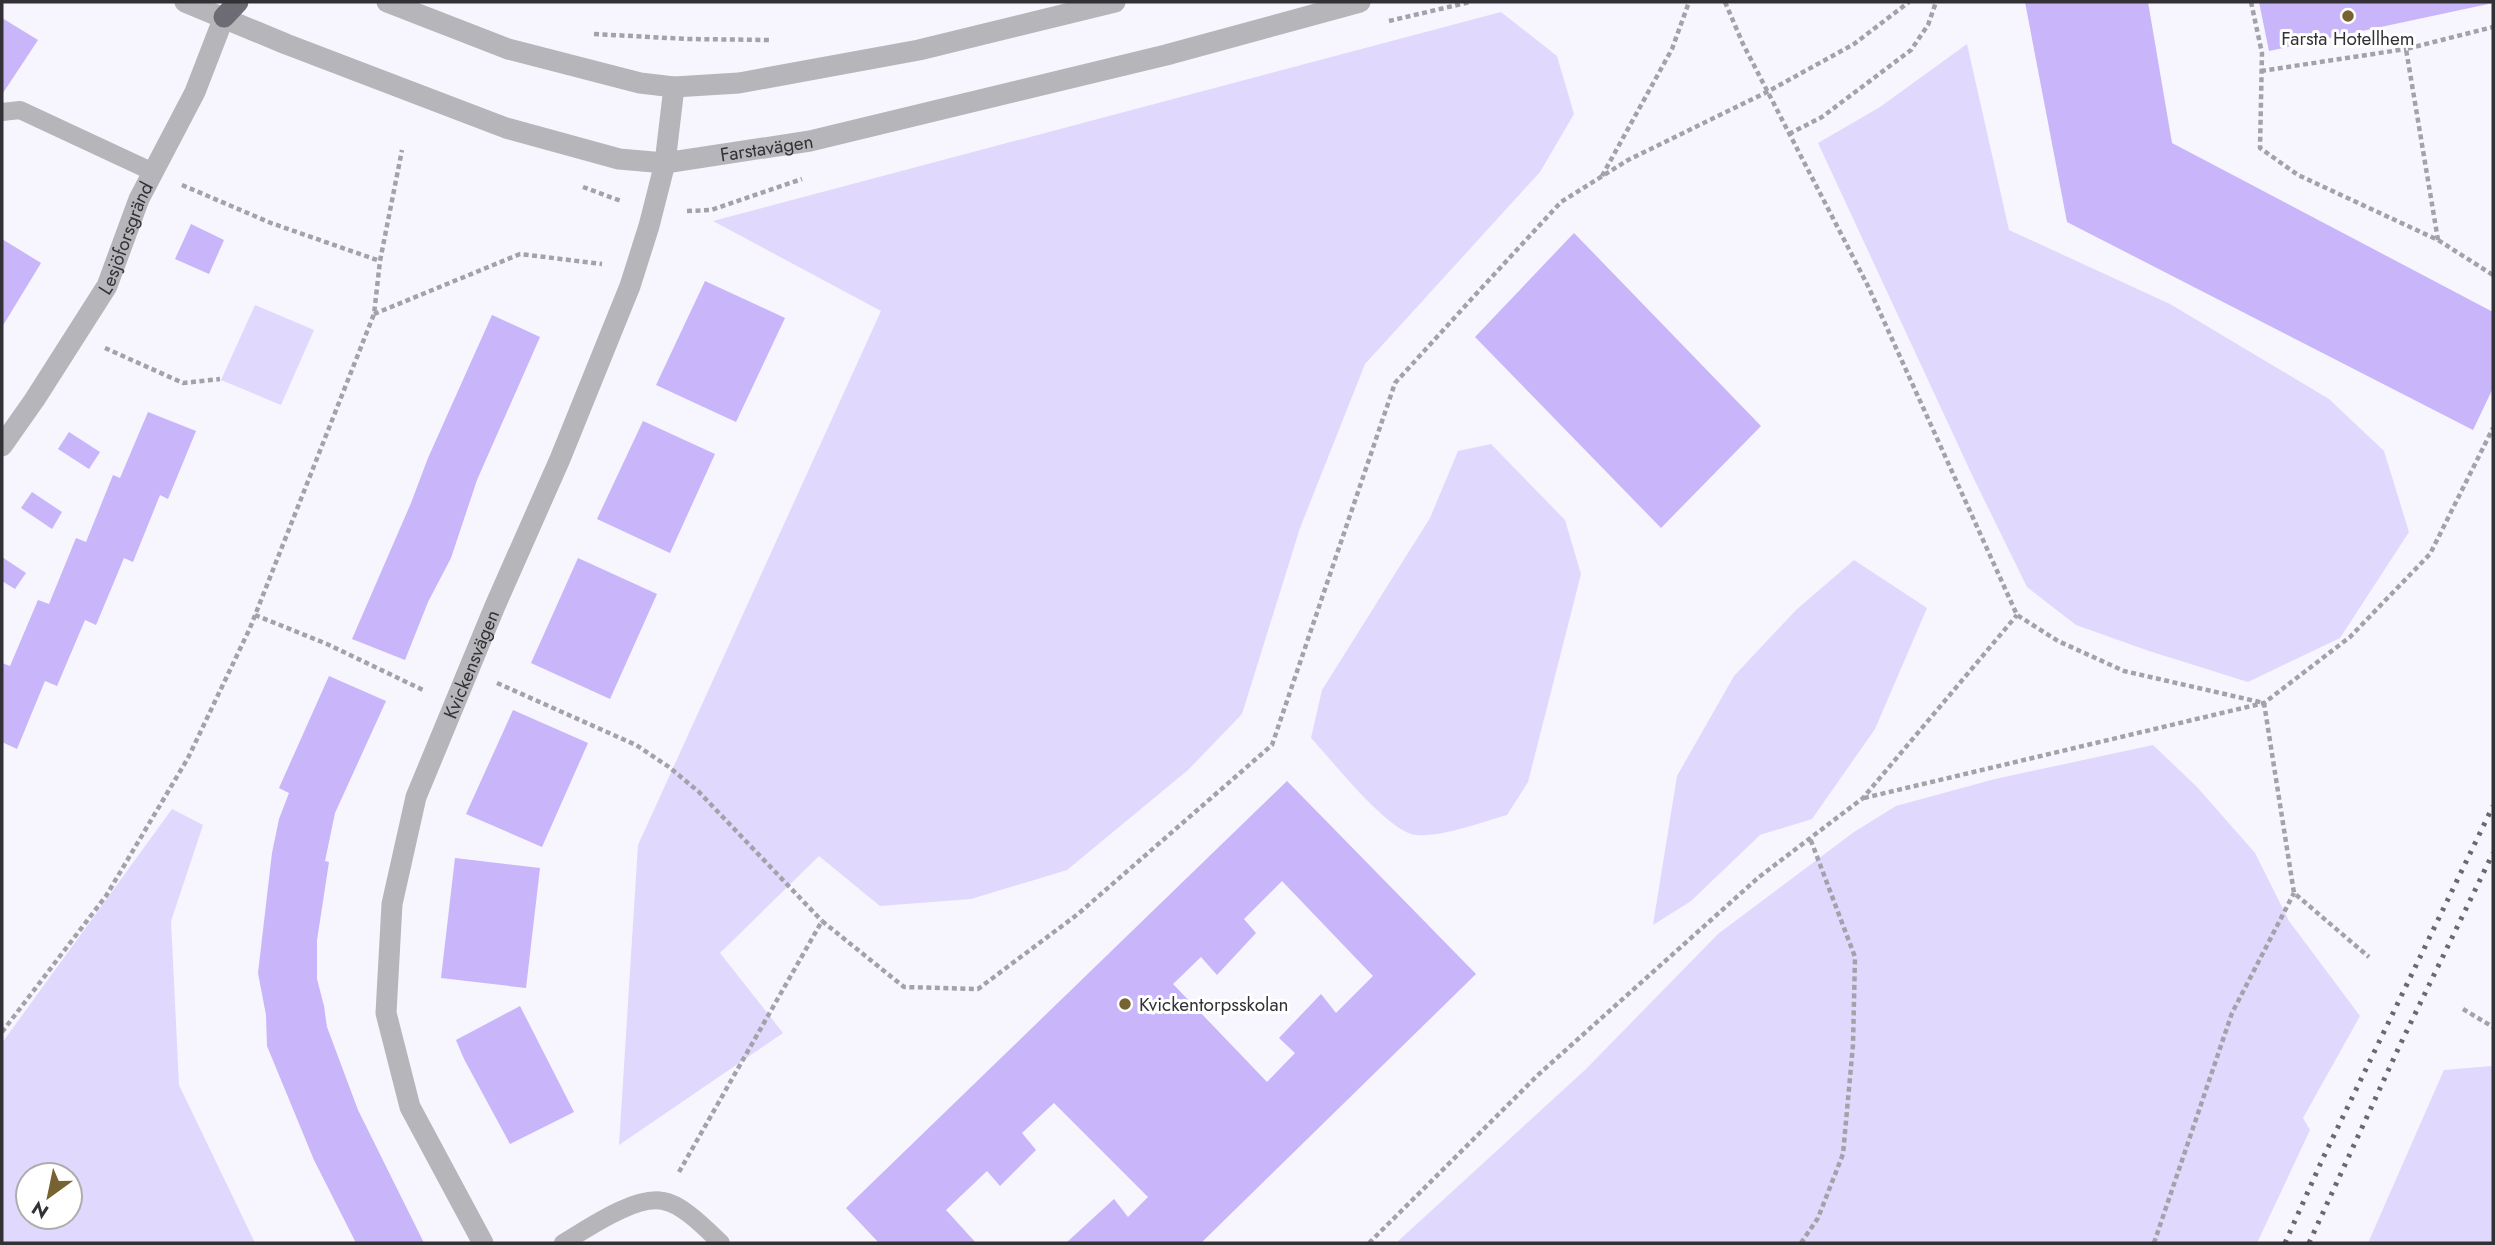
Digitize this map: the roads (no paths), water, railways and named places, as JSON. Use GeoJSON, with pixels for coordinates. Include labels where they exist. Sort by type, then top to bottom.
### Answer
{"type":"FeatureCollection","features":[{"type":"Feature","properties":{"kind":"street","name":"Farstavägen"},"geometry":{"type":"LineString","coordinates":[[185,2],[228,7],[286,44],[506,128],[619,159],[665,163],[810,141],[1166,55],[1360,2]]}},
{"type":"Feature","properties":{"kind":"street"},"geometry":{"type":"LineString","coordinates":[[387,2],[508,49],[640,83],[674,87],[739,83],[919,50],[1050,10],[1113,2]]}},
{"type":"Feature","properties":{"kind":"street","name":"Lesjöforsgränd"},"geometry":{"type":"LineString","coordinates":[[2,446],[107,286],[139,199],[195,92],[228,7]]}},
{"type":"Feature","properties":{"kind":"street","name":"Kvickensvägen"},"geometry":{"type":"LineString","coordinates":[[483,1243],[411,1107],[386,1013],[392,904],[416,797],[560,459],[635,270],[665,163],[674,87]]}},
{"type":"Feature","properties":{"kind":"lane"},"geometry":{"type":"LineString","coordinates":[[2,112],[20,110],[153,172]]}},
{"type":"Feature","properties":{"kind":"lane"},"geometry":{"type":"LineString","coordinates":[[563,1243],[633,1203],[663,1200],[694,1217],[721,1243]]}},
{"type":"Feature","properties":{"kind":"railway"},"geometry":{"type":"LineString","coordinates":[[2285,1243],[2323,1158],[2493,806]]}},
{"type":"Feature","properties":{"kind":"railway"},"geometry":{"type":"LineString","coordinates":[[2309,1243],[2399,1047],[2493,853]]}},
{"type":"Feature","properties":{"kind":"place","name":"Farsta Hotellhem"},"geometry":{"type":"Point","coordinates":[2348,16]}},
{"type":"Feature","properties":{"kind":"place","name":"Kvickentorpsskolan"},"geometry":{"type":"Point","coordinates":[1125,1004]}}]}
